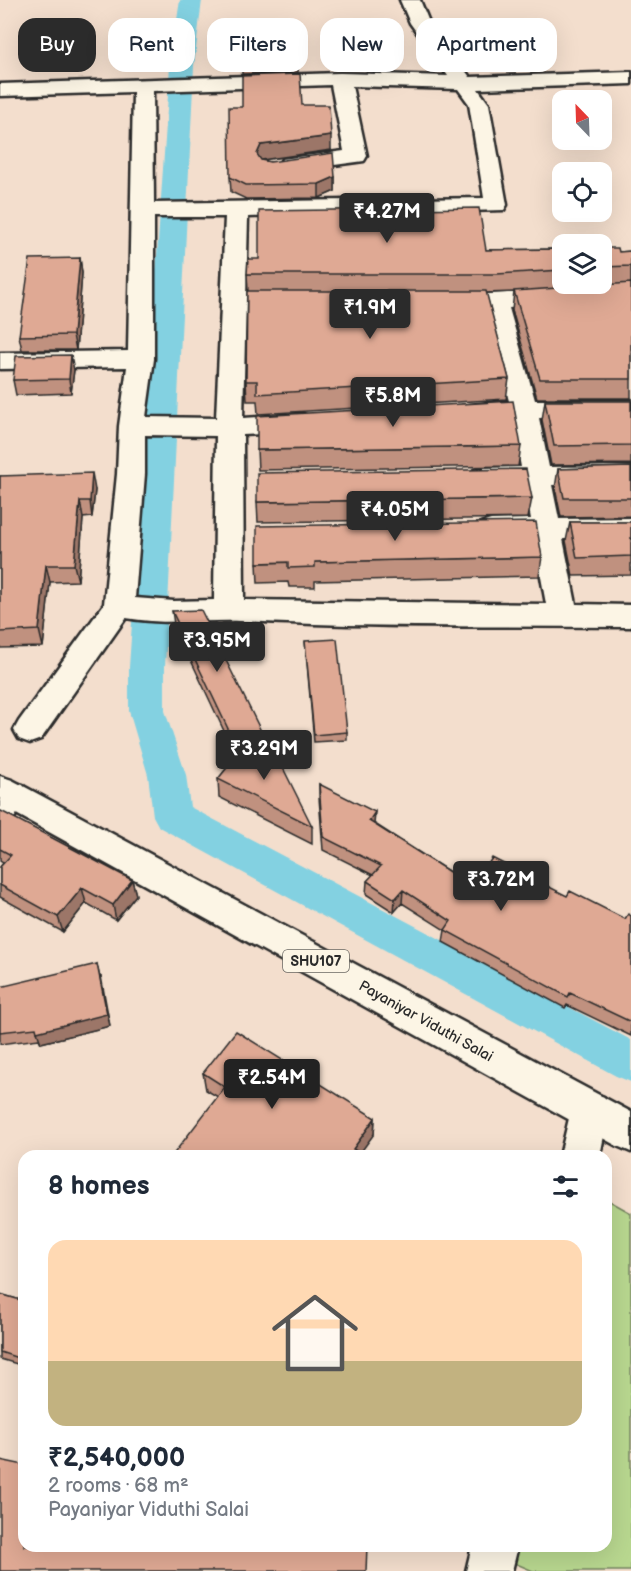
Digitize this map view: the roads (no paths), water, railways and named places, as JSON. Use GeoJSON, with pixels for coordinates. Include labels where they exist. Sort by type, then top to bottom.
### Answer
{"type":"FeatureCollection","features":[{"type":"Feature","properties":{"kind":"street"},"geometry":{"type":"LineString","coordinates":[[154,210],[496,205],[479,104],[420,22],[410,0]]}},
{"type":"Feature","properties":{"kind":"street"},"geometry":{"type":"LineString","coordinates":[[0,90],[340,79],[464,83],[631,78]]}},
{"type":"Feature","properties":{"kind":"street"},"geometry":{"type":"LineString","coordinates":[[270,167],[356,156],[340,79]]}},
{"type":"Feature","properties":{"kind":"street"},"geometry":{"type":"LineString","coordinates":[[30,730],[131,608],[131,474],[142,426],[141,359],[154,210],[152,85]]}},
{"type":"Feature","properties":{"kind":"street"},"geometry":{"type":"LineString","coordinates":[[215,611],[243,533],[242,482],[220,427],[245,302],[237,210]]}},
{"type":"Feature","properties":{"kind":"street"},"geometry":{"type":"LineString","coordinates":[[423,302],[495,302],[631,293]]}},
{"type":"Feature","properties":{"kind":"street"},"geometry":{"type":"LineString","coordinates":[[495,302],[524,409],[563,616]]}},
{"type":"Feature","properties":{"kind":"street"},"geometry":{"type":"LineString","coordinates":[[0,362],[141,359]]}},
{"type":"Feature","properties":{"kind":"street"},"geometry":{"type":"LineString","coordinates":[[441,414],[524,409],[631,409]]}},
{"type":"Feature","properties":{"kind":"street"},"geometry":{"type":"LineString","coordinates":[[142,426],[220,427],[323,421]]}},
{"type":"Feature","properties":{"kind":"street"},"geometry":{"type":"LineString","coordinates":[[454,478],[631,475]]}},
{"type":"Feature","properties":{"kind":"street"},"geometry":{"type":"LineString","coordinates":[[464,530],[631,528]]}},
{"type":"Feature","properties":{"kind":"street"},"geometry":{"type":"LineString","coordinates":[[131,608],[631,616]]}},
{"type":"Feature","properties":{"kind":"street","name":"Payaniyar Viduthi Salai"},"geometry":{"type":"LineString","coordinates":[[4,799],[631,1133]]}},
{"type":"Feature","properties":{"kind":"street"},"geometry":{"type":"LineString","coordinates":[[581,1150],[590,1110]]}},
{"type":"Feature","properties":{"kind":"street"},"geometry":{"type":"LineString","coordinates":[[489,1571],[494,1552]]}},
{"type":"Feature","properties":{"kind":"waterway"},"geometry":{"type":"LineString","coordinates":[[191,0],[182,66],[147,667],[147,711],[167,775],[172,816],[631,1062]]}}]}
